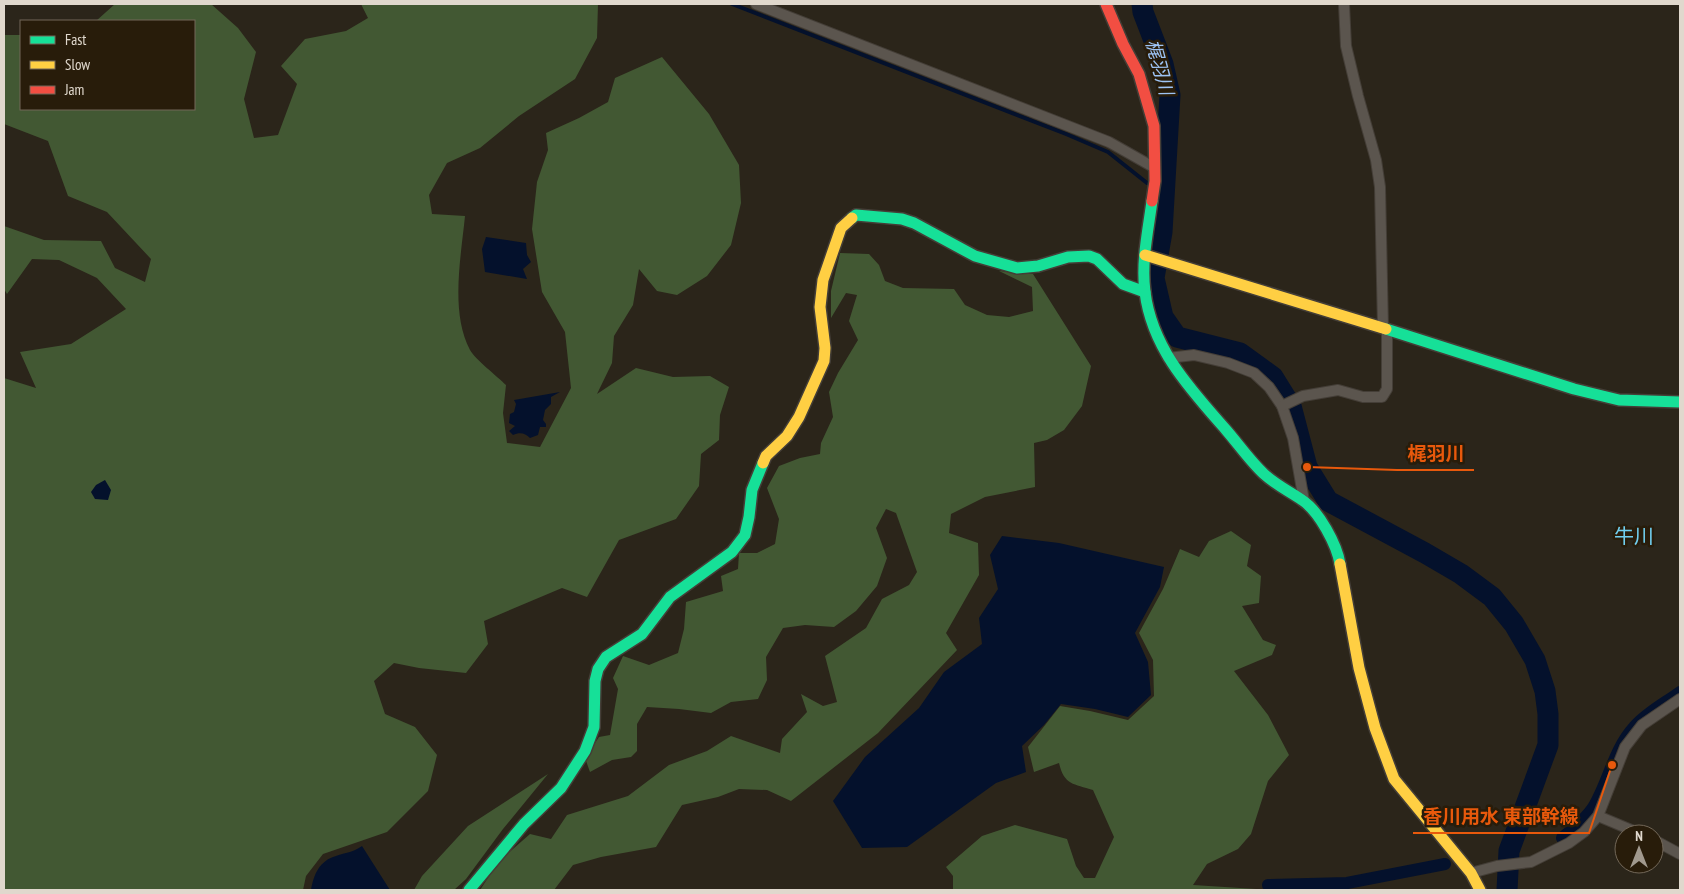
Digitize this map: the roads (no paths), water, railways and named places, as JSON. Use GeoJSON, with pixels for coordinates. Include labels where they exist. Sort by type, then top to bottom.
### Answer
{"type":"FeatureCollection","features":[{"type":"Feature","properties":{"kind":"street"},"geometry":{"type":"LineString","coordinates":[[756,4],[1109,142],[1155,168]]}},
{"type":"Feature","properties":{"kind":"street"},"geometry":{"type":"LineString","coordinates":[[1106,4],[1139,74],[1154,126],[1155,181],[1145,292],[1154,326],[1168,358],[1189,387],[1264,474],[1283,489],[1304,501],[1318,517],[1338,552],[1359,668],[1375,728],[1394,779],[1470,872],[1480,890]]}},
{"type":"Feature","properties":{"kind":"street"},"geometry":{"type":"LineString","coordinates":[[1283,405],[1303,396],[1338,390],[1363,398],[1382,397],[1387,390],[1380,187],[1376,160],[1346,46],[1344,4]]}},
{"type":"Feature","properties":{"kind":"street"},"geometry":{"type":"LineString","coordinates":[[469,890],[524,824],[561,788],[585,751],[594,727],[595,681],[598,670],[606,657],[642,634],[670,597],[732,552],[745,535],[752,490],[766,456],[787,436],[824,361],[825,348],[820,308],[823,280],[841,228],[856,215],[902,219],[914,223],[975,256],[1017,268],[1038,266],[1068,257],[1089,256],[1097,259],[1123,284],[1145,292]]}},
{"type":"Feature","properties":{"kind":"street"},"geometry":{"type":"LineString","coordinates":[[1148,256],[1385,328],[1574,390],[1618,400],[1680,402]]}},
{"type":"Feature","properties":{"kind":"street"},"geometry":{"type":"LineString","coordinates":[[1168,358],[1194,355],[1228,363],[1254,373],[1269,387],[1283,405],[1293,438],[1304,501]]}},
{"type":"Feature","properties":{"kind":"street"},"geometry":{"type":"LineString","coordinates":[[1470,872],[1497,866],[1531,862],[1569,843],[1584,832],[1598,816],[1625,748],[1642,725],[1680,699]]}},
{"type":"Feature","properties":{"kind":"street"},"geometry":{"type":"LineString","coordinates":[[1598,816],[1617,824]]}},
{"type":"Feature","properties":{"kind":"street"},"geometry":{"type":"LineString","coordinates":[[1664,845],[1680,854]]}},
{"type":"Feature","properties":{"kind":"water"},"geometry":{"type":"Polygon","coordinates":[[[486,237],[526,243],[527,255],[531,262],[523,269],[527,279],[485,272],[482,249],[486,237]]]}},
{"type":"Feature","properties":{"kind":"water"},"geometry":{"type":"Polygon","coordinates":[[[560,392],[551,397],[551,404],[545,410],[543,420],[546,427],[540,427],[538,435],[530,438],[522,434],[513,435],[509,431],[515,426],[509,423],[510,414],[514,412],[516,404],[514,400],[560,392]]]}},
{"type":"Feature","properties":{"kind":"water"},"geometry":{"type":"Polygon","coordinates":[[[105,480],[111,490],[108,500],[95,499],[91,492],[96,485],[105,480]]]}},
{"type":"Feature","properties":{"kind":"water"},"geometry":{"type":"Polygon","coordinates":[[[1002,536],[1059,543],[1164,567],[1160,587],[1135,633],[1148,662],[1151,695],[1128,717],[1095,709],[1061,704],[1044,725],[1022,746],[1026,772],[996,783],[907,847],[862,848],[833,801],[865,757],[919,708],[944,672],[982,644],[979,618],[998,589],[990,555],[1002,536]]]}},
{"type":"Feature","properties":{"kind":"water"},"geometry":{"type":"Polygon","coordinates":[[[362,846],[390,890],[311,890],[318,869],[325,861],[362,846]]]}},
{"type":"Feature","properties":{"kind":"waterway"},"geometry":{"type":"LineString","coordinates":[[732,4],[1108,152],[1147,183]]}},
{"type":"Feature","properties":{"kind":"waterway","name":"梶羽川"},"geometry":{"type":"LineString","coordinates":[[1142,4],[1143,12],[1163,64],[1170,95],[1162,232],[1154,278],[1163,317],[1177,337],[1240,353],[1273,377],[1291,406],[1307,467],[1328,501],[1461,574],[1492,597],[1514,624],[1535,660],[1545,691],[1548,714],[1548,745],[1509,851],[1507,890]]}},
{"type":"Feature","properties":{"kind":"waterway"},"geometry":{"type":"LineString","coordinates":[[1562,838],[1591,811],[1621,745],[1634,727],[1650,712],[1680,692]]}},
{"type":"Feature","properties":{"kind":"waterway"},"geometry":{"type":"LineString","coordinates":[[1268,885],[1347,883],[1445,864]]}},
{"type":"Feature","properties":{"kind":"place","name":"梶羽川"},"geometry":{"type":"Point","coordinates":[1307,467]}},
{"type":"Feature","properties":{"kind":"place","name":"香川用水 東部幹線"},"geometry":{"type":"Point","coordinates":[1612,765]}},
{"type":"Feature","properties":{"kind":"district","name":"牛川"},"geometry":{"type":"Point","coordinates":[1634,536]}}]}
